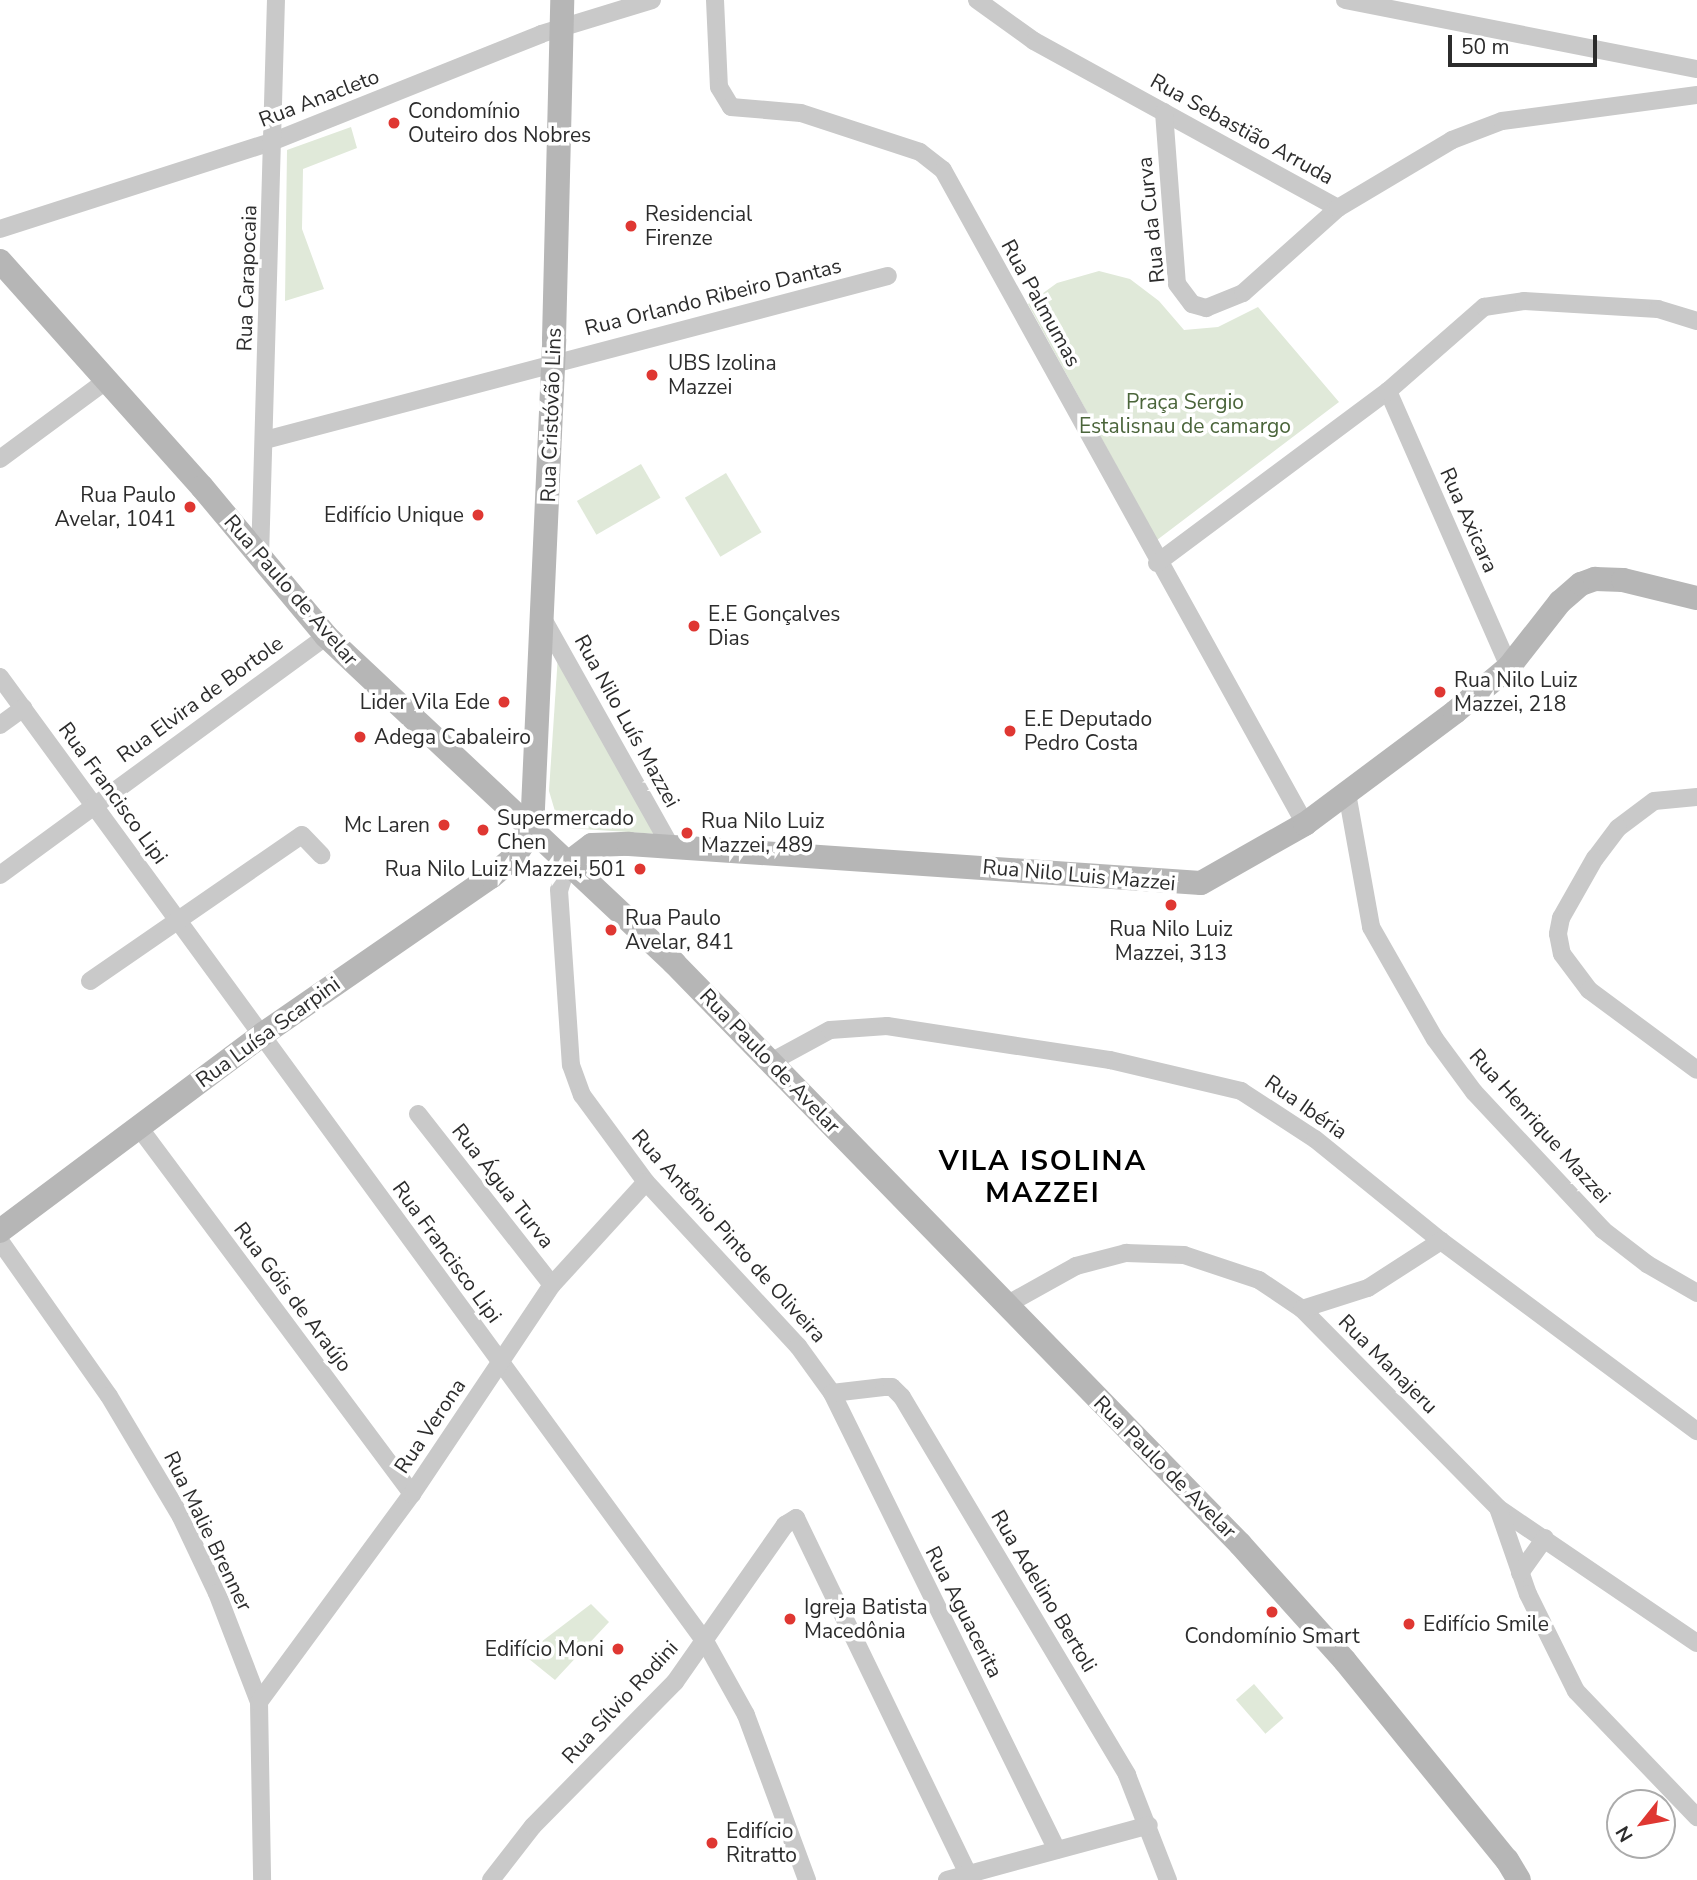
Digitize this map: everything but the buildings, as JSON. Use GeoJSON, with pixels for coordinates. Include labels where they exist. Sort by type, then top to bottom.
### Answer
{"type":"FeatureCollection","features":[{"type":"Feature","properties":{"kind":"street","name":"Rua Carapocaia"},"geometry":{"type":"LineString","coordinates":[[260,558],[274,141],[275,0]]}},
{"type":"Feature","properties":{"kind":"street","name":"Rua Cristóvão Lins"},"geometry":{"type":"LineString","coordinates":[[532,830],[553,363],[562,0]]}},
{"type":"Feature","properties":{"kind":"street","name":"Rua Anacleto"},"geometry":{"type":"LineString","coordinates":[[0,229],[274,141],[561,27],[652,0]]}},
{"type":"Feature","properties":{"kind":"street","name":"Rua Palmumas"},"geometry":{"type":"LineString","coordinates":[[715,0],[719,86],[731,107],[801,113],[920,152],[943,170],[1157,563],[1305,824]]}},
{"type":"Feature","properties":{"kind":"street","name":"Rua Sebastião Arruda"},"geometry":{"type":"LineString","coordinates":[[977,0],[1005,24],[1338,208],[1413,160],[1502,121],[1697,96]]}},
{"type":"Feature","properties":{"kind":"street"},"geometry":{"type":"LineString","coordinates":[[1345,0],[1697,69]]}},
{"type":"Feature","properties":{"kind":"street","name":"Rua da Curva"},"geometry":{"type":"LineString","coordinates":[[1164,113],[1175,276],[1192,304],[1216,306],[1243,293],[1338,208]]}},
{"type":"Feature","properties":{"kind":"street","name":"Rua Paulo de Avelar"},"geometry":{"type":"LineString","coordinates":[[0,261],[107,380],[326,636],[568,863],[771,1062],[1240,1544],[1345,1661],[1507,1860],[1519,1880]]}},
{"type":"Feature","properties":{"kind":"street","name":"Rua Orlando Ribeiro Dantas"},"geometry":{"type":"LineString","coordinates":[[265,440],[888,276]]}},
{"type":"Feature","properties":{"kind":"street"},"geometry":{"type":"LineString","coordinates":[[1157,563],[1388,391],[1466,319],[1484,307],[1503,302],[1658,309],[1697,321]]}},
{"type":"Feature","properties":{"kind":"street"},"geometry":{"type":"LineString","coordinates":[[0,459],[107,380]]}},
{"type":"Feature","properties":{"kind":"street","name":"Rua Axicara"},"geometry":{"type":"LineString","coordinates":[[1388,391],[1509,667]]}},
{"type":"Feature","properties":{"kind":"street","name":"Rua Nilo Luis Mazzei"},"geometry":{"type":"LineString","coordinates":[[568,863],[592,845],[671,847],[1190,884],[1214,878],[1305,824],[1347,793],[1509,667],[1560,602],[1581,584],[1595,579],[1623,580],[1697,598]]}},
{"type":"Feature","properties":{"kind":"street","name":"Rua Nilo Luís Mazzei"},"geometry":{"type":"LineString","coordinates":[[543,619],[671,847]]}},
{"type":"Feature","properties":{"kind":"street","name":"Rua Elvira de Bortole"},"geometry":{"type":"LineString","coordinates":[[0,875],[326,636]]}},
{"type":"Feature","properties":{"kind":"street","name":"Rua Francisco Lipi"},"geometry":{"type":"LineString","coordinates":[[0,677],[706,1643],[746,1715],[807,1880]]}},
{"type":"Feature","properties":{"kind":"street"},"geometry":{"type":"LineString","coordinates":[[0,725],[23,708]]}},
{"type":"Feature","properties":{"kind":"street","name":"Rua Henrique Mazzei"},"geometry":{"type":"LineString","coordinates":[[1347,793],[1371,927],[1435,1040],[1483,1102],[1603,1230],[1647,1264],[1697,1293]]}},
{"type":"Feature","properties":{"kind":"street"},"geometry":{"type":"LineString","coordinates":[[1694,1061],[1620,1017],[1589,990],[1562,954],[1558,934],[1561,918],[1618,828],[1654,801],[1697,797]]}},
{"type":"Feature","properties":{"kind":"street","name":"Rua Luísa Scarpini"},"geometry":{"type":"LineString","coordinates":[[0,1231],[263,1034],[491,877],[515,856],[532,830]]}},
{"type":"Feature","properties":{"kind":"street"},"geometry":{"type":"LineString","coordinates":[[90,981],[178,917],[302,835],[321,855]]}},
{"type":"Feature","properties":{"kind":"street","name":"Rua Antônio Pinto de Oliveira"},"geometry":{"type":"LineString","coordinates":[[568,863],[559,890],[571,1065],[589,1107],[646,1182],[799,1346],[832,1393]]}},
{"type":"Feature","properties":{"kind":"street","name":"Rua Ibéria"},"geometry":{"type":"LineString","coordinates":[[771,1062],[830,1030],[887,1026],[1110,1060],[1212,1082],[1264,1103],[1441,1241],[1697,1431]]}},
{"type":"Feature","properties":{"kind":"street","name":"Rua Água Turva"},"geometry":{"type":"LineString","coordinates":[[418,1114],[552,1285]]}},
{"type":"Feature","properties":{"kind":"street","name":"Rua Góis de Araújo"},"geometry":{"type":"LineString","coordinates":[[138,1126],[412,1494]]}},
{"type":"Feature","properties":{"kind":"street","name":"Rua Verona"},"geometry":{"type":"LineString","coordinates":[[259,1702],[412,1494],[552,1285],[646,1182]]}},
{"type":"Feature","properties":{"kind":"street","name":"Rua Malie Brenner"},"geometry":{"type":"LineString","coordinates":[[0,1241],[109,1396],[181,1517],[217,1592],[259,1702],[262,1880]]}},
{"type":"Feature","properties":{"kind":"street"},"geometry":{"type":"LineString","coordinates":[[1302,1309],[1368,1288],[1441,1241]]}},
{"type":"Feature","properties":{"kind":"street","name":"Rua Manajeru"},"geometry":{"type":"LineString","coordinates":[[1006,1305],[1098,1257],[1159,1253],[1203,1259],[1242,1272],[1302,1309],[1498,1508],[1697,1643]]}},
{"type":"Feature","properties":{"kind":"street","name":"Rua Adelino Bertoli"},"geometry":{"type":"LineString","coordinates":[[832,1393],[892,1387],[902,1397],[1108,1741],[1149,1825],[1168,1880]]}},
{"type":"Feature","properties":{"kind":"street","name":"Rua Aguacerita"},"geometry":{"type":"LineString","coordinates":[[832,1393],[1057,1850]]}},
{"type":"Feature","properties":{"kind":"street"},"geometry":{"type":"LineString","coordinates":[[1498,1508],[1520,1573],[1576,1691],[1697,1817]]}},
{"type":"Feature","properties":{"kind":"street","name":"Rua Sílvio Rodini"},"geometry":{"type":"LineString","coordinates":[[491,1880],[533,1825],[675,1682],[706,1643],[785,1525],[799,1518],[968,1874]]}},
{"type":"Feature","properties":{"kind":"street"},"geometry":{"type":"LineString","coordinates":[[1520,1573],[1545,1538]]}},
{"type":"Feature","properties":{"kind":"street"},"geometry":{"type":"LineString","coordinates":[[947,1880],[1149,1825]]}},
{"type":"Feature","properties":{"kind":"green space"},"geometry":{"type":"Polygon","coordinates":[[[351,127],[357,148],[303,169],[302,229],[324,289],[285,301],[287,150],[351,127]]]}},
{"type":"Feature","properties":{"kind":"green space","name":"Praça Sergio Estalisnau de camargo"},"geometry":{"type":"Polygon","coordinates":[[[1099,271],[1130,279],[1159,301],[1184,330],[1218,327],[1258,307],[1339,402],[1157,540],[1028,304],[1057,283],[1099,271]]]}},
{"type":"Feature","properties":{"kind":"green space"},"geometry":{"type":"Polygon","coordinates":[[[641,464],[660,498],[596,535],[577,501],[641,464]]]}},
{"type":"Feature","properties":{"kind":"green space"},"geometry":{"type":"Polygon","coordinates":[[[726,473],[762,532],[720,557],[685,498],[726,473]]]}},
{"type":"Feature","properties":{"kind":"green space"},"geometry":{"type":"Polygon","coordinates":[[[558,655],[659,834],[566,828],[557,818],[549,791],[558,655]]]}},
{"type":"Feature","properties":{"kind":"green space"},"geometry":{"type":"Polygon","coordinates":[[[591,1604],[609,1622],[555,1680],[524,1655],[591,1604]]]}},
{"type":"Feature","properties":{"kind":"green space"},"geometry":{"type":"Polygon","coordinates":[[[1254,1684],[1284,1718],[1265,1734],[1236,1700],[1254,1684]]]}},
{"type":"Feature","properties":{"kind":"place","name":"Condomínio Outeiro dos Nobres"},"geometry":{"type":"Point","coordinates":[394,123]}},
{"type":"Feature","properties":{"kind":"place","name":"Residencial Firenze"},"geometry":{"type":"Point","coordinates":[631,226]}},
{"type":"Feature","properties":{"kind":"place","name":"UBS Izolina Mazzei"},"geometry":{"type":"Point","coordinates":[652,375]}},
{"type":"Feature","properties":{"kind":"place","name":"Rua Paulo Avelar, 1041"},"geometry":{"type":"Point","coordinates":[190,507]}},
{"type":"Feature","properties":{"kind":"place","name":"Edifício Unique"},"geometry":{"type":"Point","coordinates":[478,515]}},
{"type":"Feature","properties":{"kind":"place","name":"E.E Gonçalves Dias"},"geometry":{"type":"Point","coordinates":[694,626]}},
{"type":"Feature","properties":{"kind":"place","name":"Rua Nilo Luiz Mazzei, 218"},"geometry":{"type":"Point","coordinates":[1440,692]}},
{"type":"Feature","properties":{"kind":"place","name":"Lider Vila Ede"},"geometry":{"type":"Point","coordinates":[504,702]}},
{"type":"Feature","properties":{"kind":"place","name":"E.E Deputado Pedro Costa"},"geometry":{"type":"Point","coordinates":[1010,731]}},
{"type":"Feature","properties":{"kind":"place","name":"Adega Cabaleiro"},"geometry":{"type":"Point","coordinates":[360,737]}},
{"type":"Feature","properties":{"kind":"place","name":"Mc Laren"},"geometry":{"type":"Point","coordinates":[444,825]}},
{"type":"Feature","properties":{"kind":"place","name":"Supermercado Chen"},"geometry":{"type":"Point","coordinates":[483,830]}},
{"type":"Feature","properties":{"kind":"place","name":"Rua Nilo Luiz Mazzei, 489"},"geometry":{"type":"Point","coordinates":[687,833]}},
{"type":"Feature","properties":{"kind":"place","name":"Rua Nilo Luiz Mazzei, 501"},"geometry":{"type":"Point","coordinates":[640,869]}},
{"type":"Feature","properties":{"kind":"place","name":"Rua Nilo Luiz Mazzei, 313"},"geometry":{"type":"Point","coordinates":[1171,905]}},
{"type":"Feature","properties":{"kind":"place","name":"Rua Paulo Avelar, 841"},"geometry":{"type":"Point","coordinates":[611,930]}},
{"type":"Feature","properties":{"kind":"place","name":"Condomínio Smart"},"geometry":{"type":"Point","coordinates":[1272,1612]}},
{"type":"Feature","properties":{"kind":"place","name":"Igreja Batista Macedônia"},"geometry":{"type":"Point","coordinates":[790,1619]}},
{"type":"Feature","properties":{"kind":"place","name":"Edifício Smile"},"geometry":{"type":"Point","coordinates":[1409,1624]}},
{"type":"Feature","properties":{"kind":"place","name":"Edifício Moni"},"geometry":{"type":"Point","coordinates":[618,1649]}},
{"type":"Feature","properties":{"kind":"place","name":"Edifício Ritratto"},"geometry":{"type":"Point","coordinates":[712,1843]}},
{"type":"Feature","properties":{"kind":"district","name":"VILA ISOLINA MAZZEI"},"geometry":{"type":"Point","coordinates":[1043,1177]}}]}
